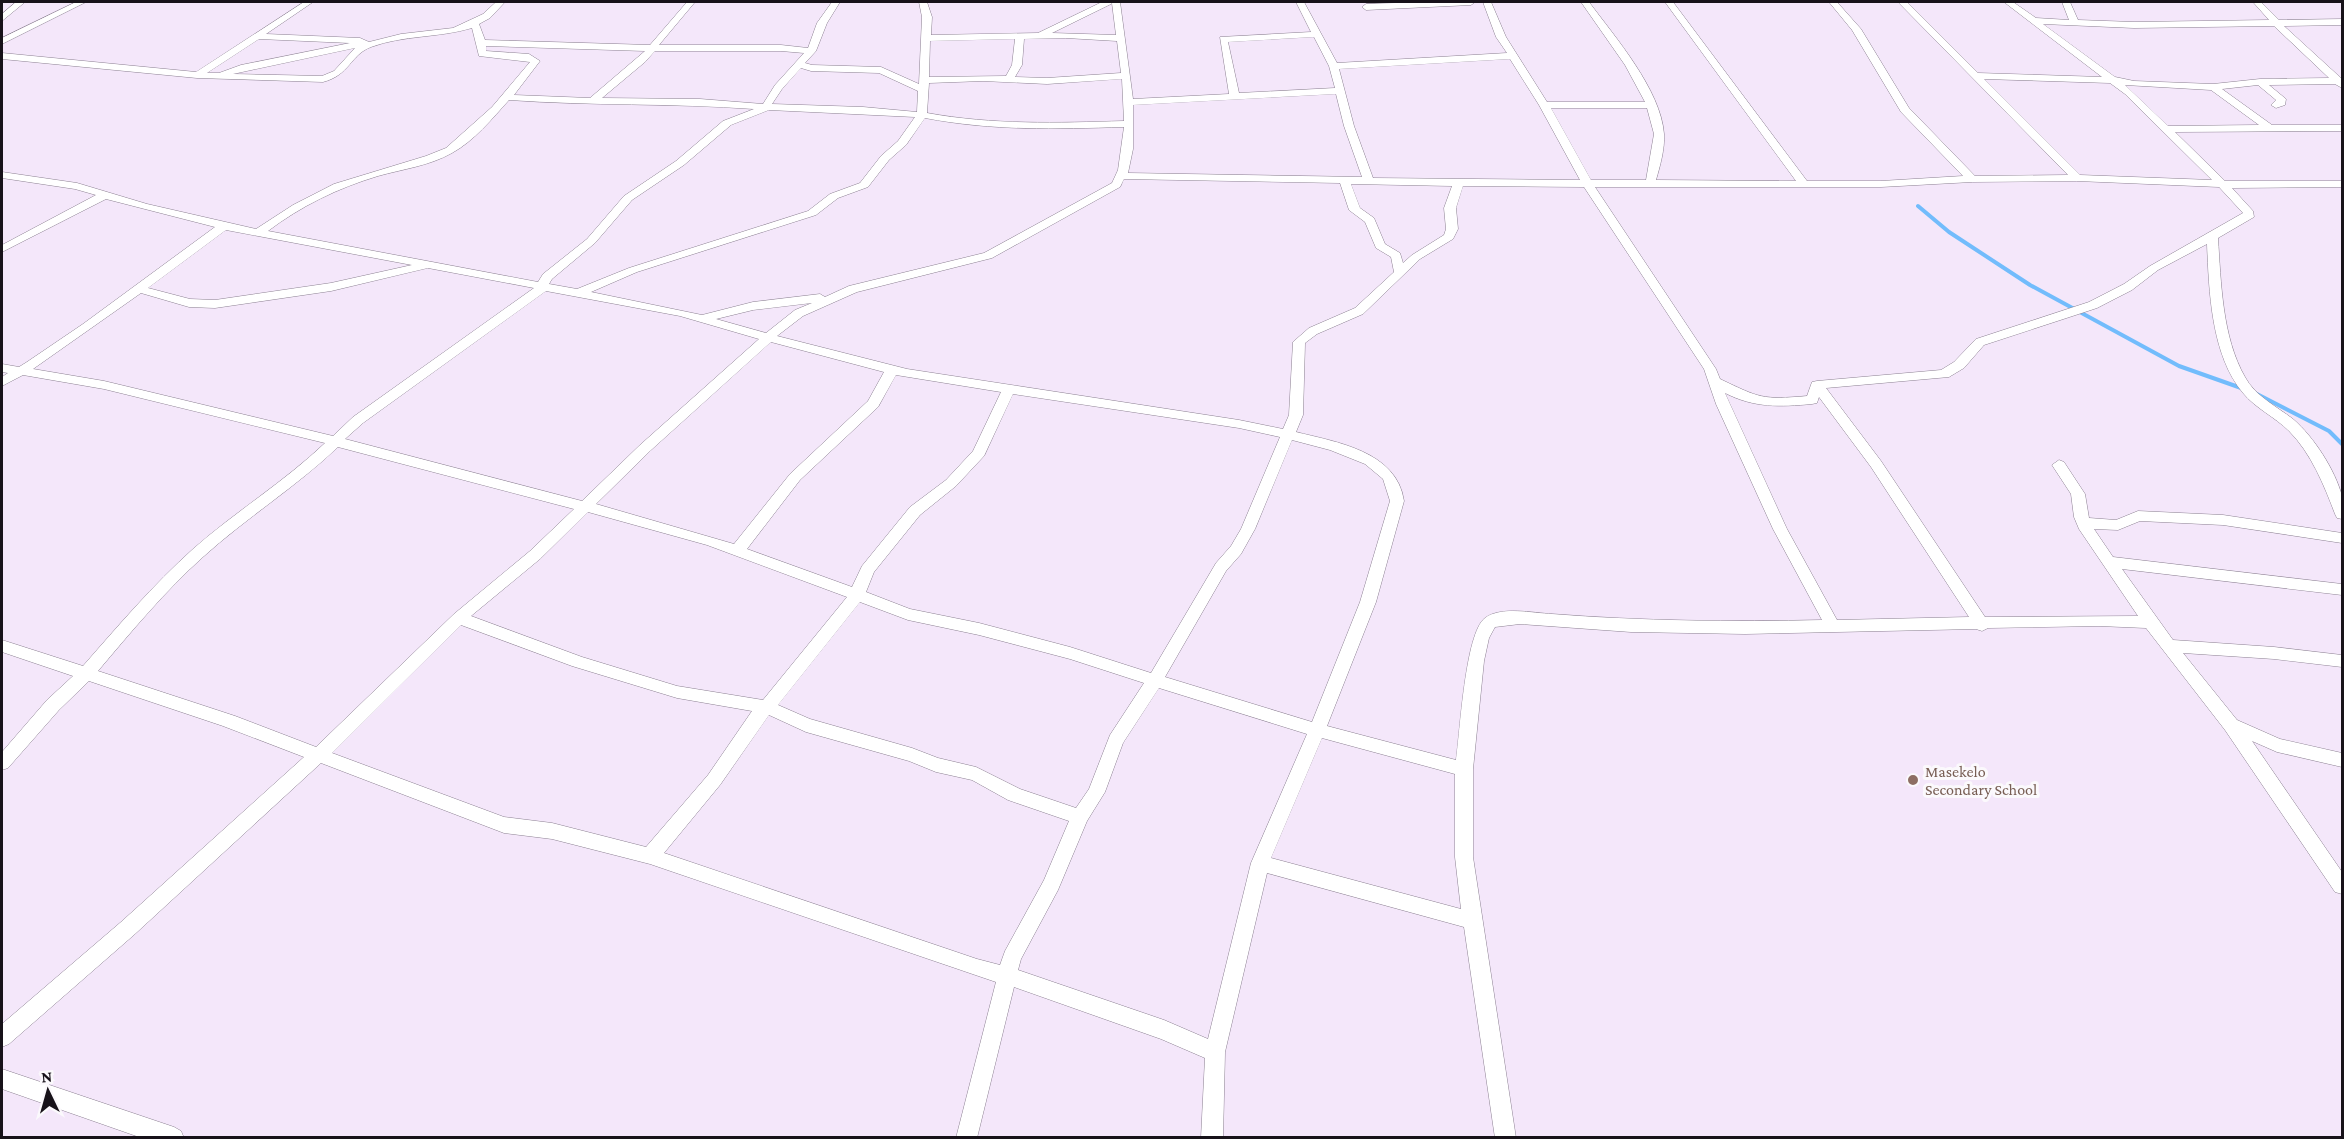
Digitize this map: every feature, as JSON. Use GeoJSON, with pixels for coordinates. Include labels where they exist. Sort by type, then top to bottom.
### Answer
{"type":"FeatureCollection","features":[{"type":"Feature","properties":{"kind":"street"},"geometry":{"type":"LineString","coordinates":[[2,18],[21,2]]}},
{"type":"Feature","properties":{"kind":"street"},"geometry":{"type":"LineString","coordinates":[[2,41],[82,2]]}},
{"type":"Feature","properties":{"kind":"street"},"geometry":{"type":"LineString","coordinates":[[197,75],[309,2]]}},
{"type":"Feature","properties":{"kind":"street"},"geometry":{"type":"LineString","coordinates":[[254,36],[367,41],[447,32],[475,24],[501,2]]}},
{"type":"Feature","properties":{"kind":"street"},"geometry":{"type":"LineString","coordinates":[[598,98],[653,48],[691,2]]}},
{"type":"Feature","properties":{"kind":"street"},"geometry":{"type":"LineString","coordinates":[[2,763],[53,705],[86,674],[127,626],[185,565],[307,468],[358,420],[536,293],[547,277],[591,242],[627,198],[680,163],[727,123],[763,110],[778,87],[811,51],[822,23],[836,2]]}},
{"type":"Feature","properties":{"kind":"street"},"geometry":{"type":"LineString","coordinates":[[579,293],[605,284],[633,270],[816,210],[834,196],[864,185],[880,163],[902,143],[922,115],[927,17],[923,2]]}},
{"type":"Feature","properties":{"kind":"street"},"geometry":{"type":"LineString","coordinates":[[1040,36],[1107,2]]}},
{"type":"Feature","properties":{"kind":"street"},"geometry":{"type":"LineString","coordinates":[[2,1037],[128,928],[318,756],[459,618],[535,555],[767,337],[791,318],[841,294],[875,282],[988,256],[1114,187],[1123,176],[1129,102],[1116,2]]}},
{"type":"Feature","properties":{"kind":"street"},"geometry":{"type":"LineString","coordinates":[[1300,2],[1334,66],[1368,180]]}},
{"type":"Feature","properties":{"kind":"street"},"geometry":{"type":"LineString","coordinates":[[1366,7],[1471,2]]}},
{"type":"Feature","properties":{"kind":"street"},"geometry":{"type":"LineString","coordinates":[[1486,2],[1495,26],[1512,57],[1544,105],[1587,182],[1665,298],[1717,382],[1723,404],[1780,529],[1832,625]]}},
{"type":"Feature","properties":{"kind":"street"},"geometry":{"type":"LineString","coordinates":[[1585,2],[1629,67],[1649,105],[1659,132],[1650,184]]}},
{"type":"Feature","properties":{"kind":"street"},"geometry":{"type":"LineString","coordinates":[[1669,2],[1804,184]]}},
{"type":"Feature","properties":{"kind":"street"},"geometry":{"type":"LineString","coordinates":[[1833,2],[1856,29],[1905,110],[1972,178]]}},
{"type":"Feature","properties":{"kind":"street"},"geometry":{"type":"LineString","coordinates":[[1902,2],[2077,178]]}},
{"type":"Feature","properties":{"kind":"street"},"geometry":{"type":"LineString","coordinates":[[1817,385],[1948,373],[1980,342],[2093,305],[2212,235],[2242,220],[2249,213],[2113,80],[2008,2]]}},
{"type":"Feature","properties":{"kind":"street"},"geometry":{"type":"LineString","coordinates":[[2066,2],[2075,24]]}},
{"type":"Feature","properties":{"kind":"street"},"geometry":{"type":"LineString","coordinates":[[2257,2],[2277,24],[2341,83]]}},
{"type":"Feature","properties":{"kind":"street"},"geometry":{"type":"LineString","coordinates":[[2034,21],[2075,24],[2343,22]]}},
{"type":"Feature","properties":{"kind":"street"},"geometry":{"type":"LineString","coordinates":[[258,233],[299,203],[324,192],[450,150],[463,140],[532,66],[534,59],[482,54],[475,24]]}},
{"type":"Feature","properties":{"kind":"street"},"geometry":{"type":"LineString","coordinates":[[1235,97],[1223,39],[1318,34]]}},
{"type":"Feature","properties":{"kind":"street"},"geometry":{"type":"LineString","coordinates":[[926,38],[1040,36],[1121,38]]}},
{"type":"Feature","properties":{"kind":"street"},"geometry":{"type":"LineString","coordinates":[[1008,81],[1017,65],[1020,37]]}},
{"type":"Feature","properties":{"kind":"street"},"geometry":{"type":"LineString","coordinates":[[2,56],[197,75],[306,80],[330,77],[344,70],[360,48],[387,39]]}},
{"type":"Feature","properties":{"kind":"street"},"geometry":{"type":"LineString","coordinates":[[213,76],[265,62],[337,50],[367,41]]}},
{"type":"Feature","properties":{"kind":"street"},"geometry":{"type":"LineString","coordinates":[[480,43],[653,48],[781,48],[811,51]]}},
{"type":"Feature","properties":{"kind":"street"},"geometry":{"type":"LineString","coordinates":[[1334,66],[1512,57]]}},
{"type":"Feature","properties":{"kind":"street"},"geometry":{"type":"LineString","coordinates":[[800,64],[811,68],[881,70],[925,85],[988,78],[1008,81],[1081,81],[1126,76]]}},
{"type":"Feature","properties":{"kind":"street"},"geometry":{"type":"LineString","coordinates":[[2328,71],[2343,70]]}},
{"type":"Feature","properties":{"kind":"street"},"geometry":{"type":"LineString","coordinates":[[1974,76],[2113,80],[2134,84],[2213,87],[2260,82],[2341,83]]}},
{"type":"Feature","properties":{"kind":"street"},"geometry":{"type":"LineString","coordinates":[[2260,82],[2281,99],[2276,105]]}},
{"type":"Feature","properties":{"kind":"street"},"geometry":{"type":"LineString","coordinates":[[2213,87],[2270,128]]}},
{"type":"Feature","properties":{"kind":"street"},"geometry":{"type":"LineString","coordinates":[[1129,102],[1340,91]]}},
{"type":"Feature","properties":{"kind":"street"},"geometry":{"type":"LineString","coordinates":[[508,93],[767,105],[781,108],[863,110],[922,115],[967,123],[1024,127],[1128,124]]}},
{"type":"Feature","properties":{"kind":"street"},"geometry":{"type":"LineString","coordinates":[[1544,105],[1649,105]]}},
{"type":"Feature","properties":{"kind":"street"},"geometry":{"type":"LineString","coordinates":[[2164,129],[2343,128]]}},
{"type":"Feature","properties":{"kind":"street"},"geometry":{"type":"LineString","coordinates":[[2,175],[77,186],[258,233],[543,285],[702,318],[892,370],[1239,424],[1289,434],[1375,464],[1388,476],[1397,501],[1368,602],[1342,672],[1260,863],[1215,1052],[1212,1137]]}},
{"type":"Feature","properties":{"kind":"street"},"geometry":{"type":"LineString","coordinates":[[1123,176],[1458,183],[1881,184],[1972,178],[2077,178],[2293,186],[2343,184]]}},
{"type":"Feature","properties":{"kind":"street"},"geometry":{"type":"LineString","coordinates":[[1345,181],[1354,210],[1370,220],[1380,246],[1395,255],[1400,274]]}},
{"type":"Feature","properties":{"kind":"street"},"geometry":{"type":"LineString","coordinates":[[966,1137],[978,1085],[1004,997],[1006,975],[1051,884],[1080,817],[1096,792],[1116,740],[1156,679],[1221,567],[1236,550],[1248,529],[1289,434],[1297,412],[1299,342],[1313,331],[1359,311],[1420,253],[1438,245],[1451,234],[1450,208],[1458,183]]}},
{"type":"Feature","properties":{"kind":"street"},"geometry":{"type":"LineString","coordinates":[[2,249],[105,195]]}},
{"type":"Feature","properties":{"kind":"street"},"geometry":{"type":"LineString","coordinates":[[2,382],[96,323],[173,261],[224,226]]}},
{"type":"Feature","properties":{"kind":"street"},"geometry":{"type":"LineString","coordinates":[[2212,235],[2214,289],[2237,376],[2247,390],[2292,426],[2305,441],[2326,476],[2343,514]]}},
{"type":"Feature","properties":{"kind":"street"},"geometry":{"type":"LineString","coordinates":[[139,289],[189,303],[215,304],[331,287],[430,264]]}},
{"type":"Feature","properties":{"kind":"street"},"geometry":{"type":"LineString","coordinates":[[702,318],[753,306],[841,294]]}},
{"type":"Feature","properties":{"kind":"street"},"geometry":{"type":"LineString","coordinates":[[2,368],[104,385],[334,441],[583,508],[625,517],[737,551],[828,583],[856,597],[908,614],[979,629],[1156,679],[1316,731],[1464,769]]}},
{"type":"Feature","properties":{"kind":"street"},"geometry":{"type":"LineString","coordinates":[[737,551],[795,477],[873,404],[892,370]]}},
{"type":"Feature","properties":{"kind":"street"},"geometry":{"type":"LineString","coordinates":[[1717,382],[1741,397],[1757,402],[1812,400],[1817,385]]}},
{"type":"Feature","properties":{"kind":"street"},"geometry":{"type":"LineString","coordinates":[[1817,385],[1876,464],[1982,625]]}},
{"type":"Feature","properties":{"kind":"street"},"geometry":{"type":"LineString","coordinates":[[650,856],[714,780],[755,719],[856,597],[867,570],[915,511],[951,483],[979,453],[1009,389]]}},
{"type":"Feature","properties":{"kind":"street"},"geometry":{"type":"LineString","coordinates":[[2059,465],[2078,494],[2083,524],[2169,646],[2231,725],[2343,886]]}},
{"type":"Feature","properties":{"kind":"street"},"geometry":{"type":"LineString","coordinates":[[2083,524],[2118,525],[2138,516],[2187,518],[2248,523],[2343,538]]}},
{"type":"Feature","properties":{"kind":"street"},"geometry":{"type":"LineString","coordinates":[[2110,562],[2343,590]]}},
{"type":"Feature","properties":{"kind":"street"},"geometry":{"type":"LineString","coordinates":[[459,618],[578,662],[677,692],[767,707],[806,725],[912,755],[936,765],[976,774],[1014,795],[1080,817]]}},
{"type":"Feature","properties":{"kind":"street"},"geometry":{"type":"LineString","coordinates":[[1506,1137],[1464,857],[1464,769],[1481,638],[1489,623],[1498,619],[1687,628],[1982,625],[2099,620],[2152,622]]}},
{"type":"Feature","properties":{"kind":"street"},"geometry":{"type":"LineString","coordinates":[[2,646],[229,721],[504,825],[552,831],[650,856],[977,968],[1006,975],[1164,1030],[1215,1052]]}},
{"type":"Feature","properties":{"kind":"street"},"geometry":{"type":"LineString","coordinates":[[2169,646],[2274,653],[2343,661]]}},
{"type":"Feature","properties":{"kind":"street"},"geometry":{"type":"LineString","coordinates":[[2231,725],[2277,745],[2343,760]]}},
{"type":"Feature","properties":{"kind":"street"},"geometry":{"type":"LineString","coordinates":[[1260,863],[1472,921]]}},
{"type":"Feature","properties":{"kind":"street"},"geometry":{"type":"LineString","coordinates":[[2,1079],[174,1137]]}},
{"type":"Feature","properties":{"kind":"waterway"},"geometry":{"type":"LineString","coordinates":[[1918,206],[1949,232],[2030,285],[2179,366],[2244,389]]}},
{"type":"Feature","properties":{"kind":"waterway"},"geometry":{"type":"LineString","coordinates":[[2255,393],[2329,431],[2342,444]]}},
{"type":"Feature","properties":{"kind":"place","name":"Masekelo Secondary School"},"geometry":{"type":"Point","coordinates":[1913,780]}}]}
